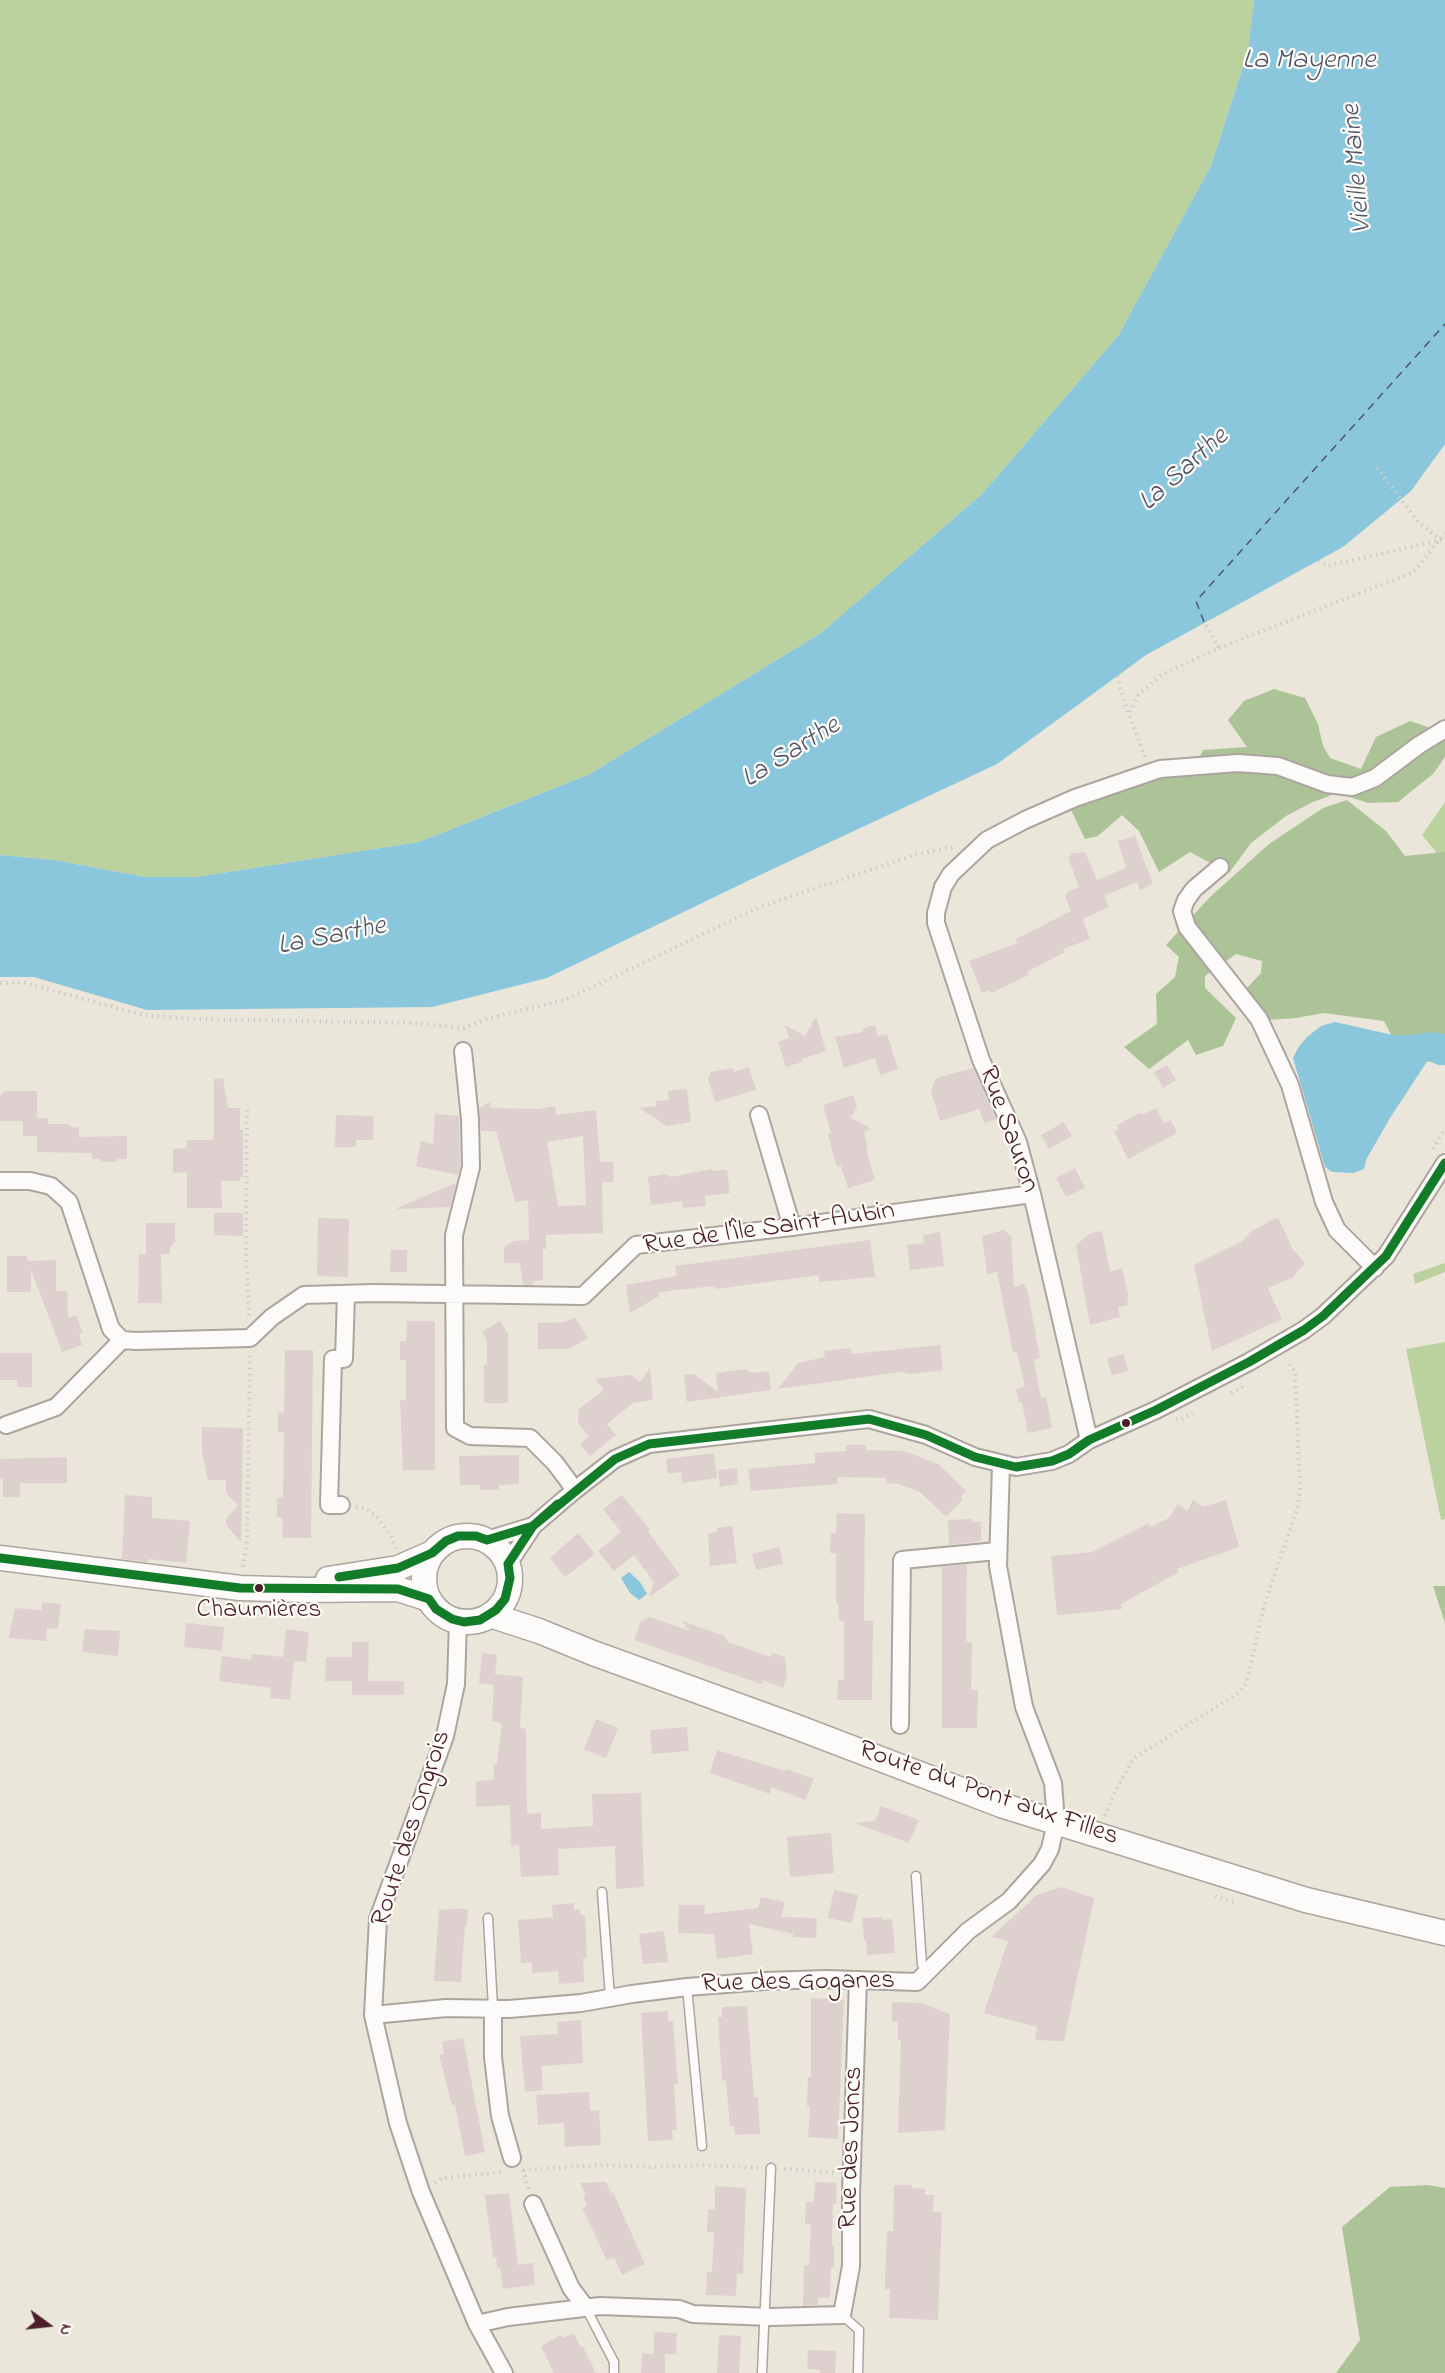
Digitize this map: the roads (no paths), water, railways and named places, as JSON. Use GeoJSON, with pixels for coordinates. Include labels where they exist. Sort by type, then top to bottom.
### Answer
{"type":"FeatureCollection","features":[{"type":"Feature","properties":{"kind":"street","name":"Rue Sauron"},"geometry":{"type":"LineString","coordinates":[[1089,1440],[1018,1142],[981,1060],[936,922],[938,901],[951,873],[987,840],[1025,820],[1075,798],[1160,769],[1238,763],[1278,766],[1327,784],[1352,787],[1376,778],[1419,745],[1445,729]]}},
{"type":"Feature","properties":{"kind":"street"},"geometry":{"type":"LineString","coordinates":[[1220,867],[1194,889],[1186,900],[1182,911],[1187,927],[1259,1019],[1290,1085],[1324,1202],[1337,1230],[1375,1268]]}},
{"type":"Feature","properties":{"kind":"street"},"geometry":{"type":"LineString","coordinates":[[463,1051],[470,1119],[471,1167],[454,1235],[455,1428],[470,1436],[530,1438],[555,1463],[575,1490]]}},
{"type":"Feature","properties":{"kind":"street"},"geometry":{"type":"LineString","coordinates":[[759,1115],[792,1227]]}},
{"type":"Feature","properties":{"kind":"street"},"geometry":{"type":"LineString","coordinates":[[508,1564],[533,1526],[575,1490],[615,1460],[649,1444],[869,1419],[926,1435],[975,1457],[1016,1467],[1052,1461],[1069,1454],[1089,1440],[1156,1410],[1249,1362],[1304,1330],[1323,1316],[1375,1268],[1403,1232],[1445,1162]]}},
{"type":"Feature","properties":{"kind":"street"},"geometry":{"type":"LineString","coordinates":[[0,1181],[30,1180],[51,1186],[69,1202],[111,1329],[122,1340],[56,1407],[6,1425]]}},
{"type":"Feature","properties":{"kind":"street","name":"Rue de l'Île Saint-Aubin"},"geometry":{"type":"LineString","coordinates":[[122,1340],[250,1338],[272,1317],[304,1296],[454,1294],[583,1296],[636,1245],[792,1227],[1032,1194]]}},
{"type":"Feature","properties":{"kind":"street"},"geometry":{"type":"LineString","coordinates":[[341,1505],[329,1504],[333,1359],[344,1359],[346,1294]]}},
{"type":"Feature","properties":{"kind":"street"},"geometry":{"type":"LineString","coordinates":[[1001,1464],[998,1551],[1003,1597],[1024,1707],[1053,1783],[1056,1822]]}},
{"type":"Feature","properties":{"kind":"street"},"geometry":{"type":"LineString","coordinates":[[488,1540],[533,1526]]}},
{"type":"Feature","properties":{"kind":"street"},"geometry":{"type":"LineString","coordinates":[[273,1589],[369,1571],[398,1569],[432,1553],[446,1541],[458,1536],[476,1536],[488,1540],[500,1550],[508,1564],[510,1578],[508,1592],[501,1605],[490,1615],[475,1621],[458,1621],[441,1613],[429,1599],[424,1578],[427,1562],[432,1553]]}},
{"type":"Feature","properties":{"kind":"street"},"geometry":{"type":"LineString","coordinates":[[900,1725],[902,1560],[998,1551]]}},
{"type":"Feature","properties":{"kind":"street"},"geometry":{"type":"LineString","coordinates":[[0,1558],[240,1587],[398,1588],[429,1599]]}},
{"type":"Feature","properties":{"kind":"street","name":"Route du Pont aux Filles"},"geometry":{"type":"LineString","coordinates":[[508,1592],[521,1612],[539,1631]]}},
{"type":"Feature","properties":{"kind":"street","name":"Route du Pont aux Filles"},"geometry":{"type":"LineString","coordinates":[[490,1615],[539,1631],[1001,1805],[1306,1900],[1445,1933]]}},
{"type":"Feature","properties":{"kind":"street","name":"Route des Ongrois"},"geometry":{"type":"LineString","coordinates":[[458,1621],[456,1684],[445,1736],[378,1919],[373,2015],[398,2123],[422,2192],[477,2324],[504,2373]]}},
{"type":"Feature","properties":{"kind":"street","name":"Rue des Goganes"},"geometry":{"type":"LineString","coordinates":[[373,2015],[446,2008],[581,2003],[687,1987],[765,1981],[917,1982],[968,1931],[1009,1900],[1042,1864],[1050,1849],[1056,1822]]}},
{"type":"Feature","properties":{"kind":"street","name":"Rue des Joncs"},"geometry":{"type":"LineString","coordinates":[[842,2315],[851,2266],[858,1980]]}},
{"type":"Feature","properties":{"kind":"street"},"geometry":{"type":"LineString","coordinates":[[493,2008],[493,2057],[500,2116],[517,2164]]}},
{"type":"Feature","properties":{"kind":"street"},"geometry":{"type":"LineString","coordinates":[[533,2204],[571,2288],[586,2308]]}},
{"type":"Feature","properties":{"kind":"street"},"geometry":{"type":"LineString","coordinates":[[477,2324],[508,2317],[600,2306],[679,2309],[693,2314],[764,2317],[842,2315]]}},
{"type":"Feature","properties":{"kind":"lane"},"geometry":{"type":"LineString","coordinates":[[916,1876],[922,1965],[928,1971]]}},
{"type":"Feature","properties":{"kind":"lane"},"geometry":{"type":"LineString","coordinates":[[602,1892],[610,1997]]}},
{"type":"Feature","properties":{"kind":"lane"},"geometry":{"type":"LineString","coordinates":[[488,1918],[493,2008]]}},
{"type":"Feature","properties":{"kind":"lane","name":"Rue des Goganes"},"geometry":{"type":"LineString","coordinates":[[687,1987],[702,2146]]}},
{"type":"Feature","properties":{"kind":"lane"},"geometry":{"type":"LineString","coordinates":[[762,2373],[771,2168]]}},
{"type":"Feature","properties":{"kind":"lane"},"geometry":{"type":"LineString","coordinates":[[586,2308],[614,2362],[614,2373]]}},
{"type":"Feature","properties":{"kind":"lane"},"geometry":{"type":"LineString","coordinates":[[842,2315],[859,2330],[858,2373]]}},
{"type":"Feature","properties":{"kind":"water"},"geometry":{"type":"Polygon","coordinates":[[[1254,0],[1445,0],[1445,444],[1411,491],[1343,547],[1146,655],[997,764],[547,978],[432,1007],[147,1010],[34,977],[0,977],[0,855],[54,860],[145,877],[197,877],[419,842],[590,774],[821,633],[982,494],[1118,336],[1211,166],[1248,51],[1254,0]]]}},
{"type":"Feature","properties":{"kind":"water"},"geometry":{"type":"Polygon","coordinates":[[[1335,1022],[1397,1036],[1435,1032],[1445,1034],[1445,1065],[1438,1065],[1428,1060],[1390,1118],[1367,1158],[1364,1169],[1353,1173],[1332,1172],[1325,1167],[1293,1058],[1307,1037],[1321,1026],[1335,1022]]]}},
{"type":"Feature","properties":{"kind":"water"},"geometry":{"type":"Polygon","coordinates":[[[629,1572],[640,1582],[647,1594],[639,1600],[630,1593],[621,1578],[629,1572]]]}},
{"type":"Feature","properties":{"kind":"place","name":"Chaumières"},"geometry":{"type":"Point","coordinates":[259,1588]}},
{"type":"Feature","properties":{"kind":"water label","name":"La Mayenne"},"geometry":{"type":"Point","coordinates":[1309,62]}},
{"type":"Feature","properties":{"kind":"water label","name":"Vieille Maine"},"geometry":{"type":"Point","coordinates":[1359,169]}},
{"type":"Feature","properties":{"kind":"water label","name":"La Sarthe"},"geometry":{"type":"Point","coordinates":[1185,471]}},
{"type":"Feature","properties":{"kind":"water label","name":"La Sarthe"},"geometry":{"type":"Point","coordinates":[792,754]}},
{"type":"Feature","properties":{"kind":"water label","name":"La Sarthe"},"geometry":{"type":"Point","coordinates":[332,938]}}]}
